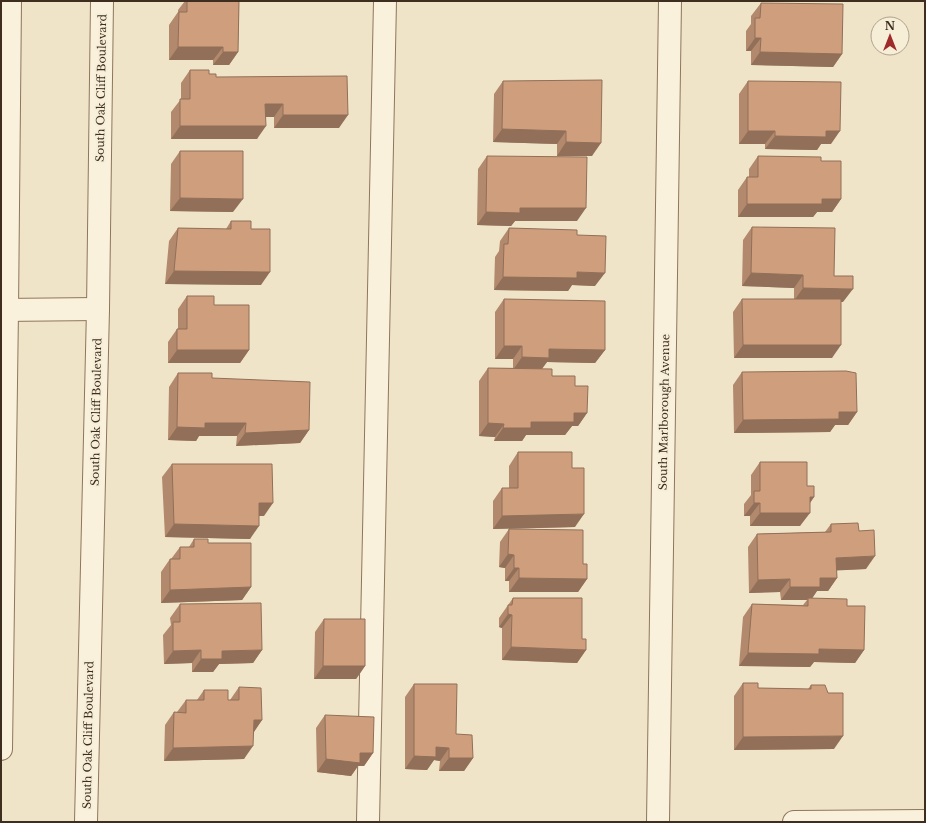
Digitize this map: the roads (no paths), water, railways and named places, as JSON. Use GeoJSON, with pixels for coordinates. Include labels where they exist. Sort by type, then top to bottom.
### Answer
{"type":"FeatureCollection","features":[{"type":"Feature","properties":{"kind":"street"},"geometry":{"type":"LineString","coordinates":[[1,749],[4,310],[10,1]]}},
{"type":"Feature","properties":{"kind":"street","name":"South Oak Cliff Boulevard"},"geometry":{"type":"LineString","coordinates":[[86,822],[98,309],[102,1]]}},
{"type":"Feature","properties":{"kind":"street"},"geometry":{"type":"LineString","coordinates":[[368,822],[385,1]]}},
{"type":"Feature","properties":{"kind":"street","name":"South Marlborough Avenue"},"geometry":{"type":"LineString","coordinates":[[658,822],[670,1]]}},
{"type":"Feature","properties":{"kind":"street"},"geometry":{"type":"LineString","coordinates":[[4,310],[98,309]]}},
{"type":"Feature","properties":{"kind":"street"},"geometry":{"type":"LineString","coordinates":[[794,822],[925,820]]}}]}
